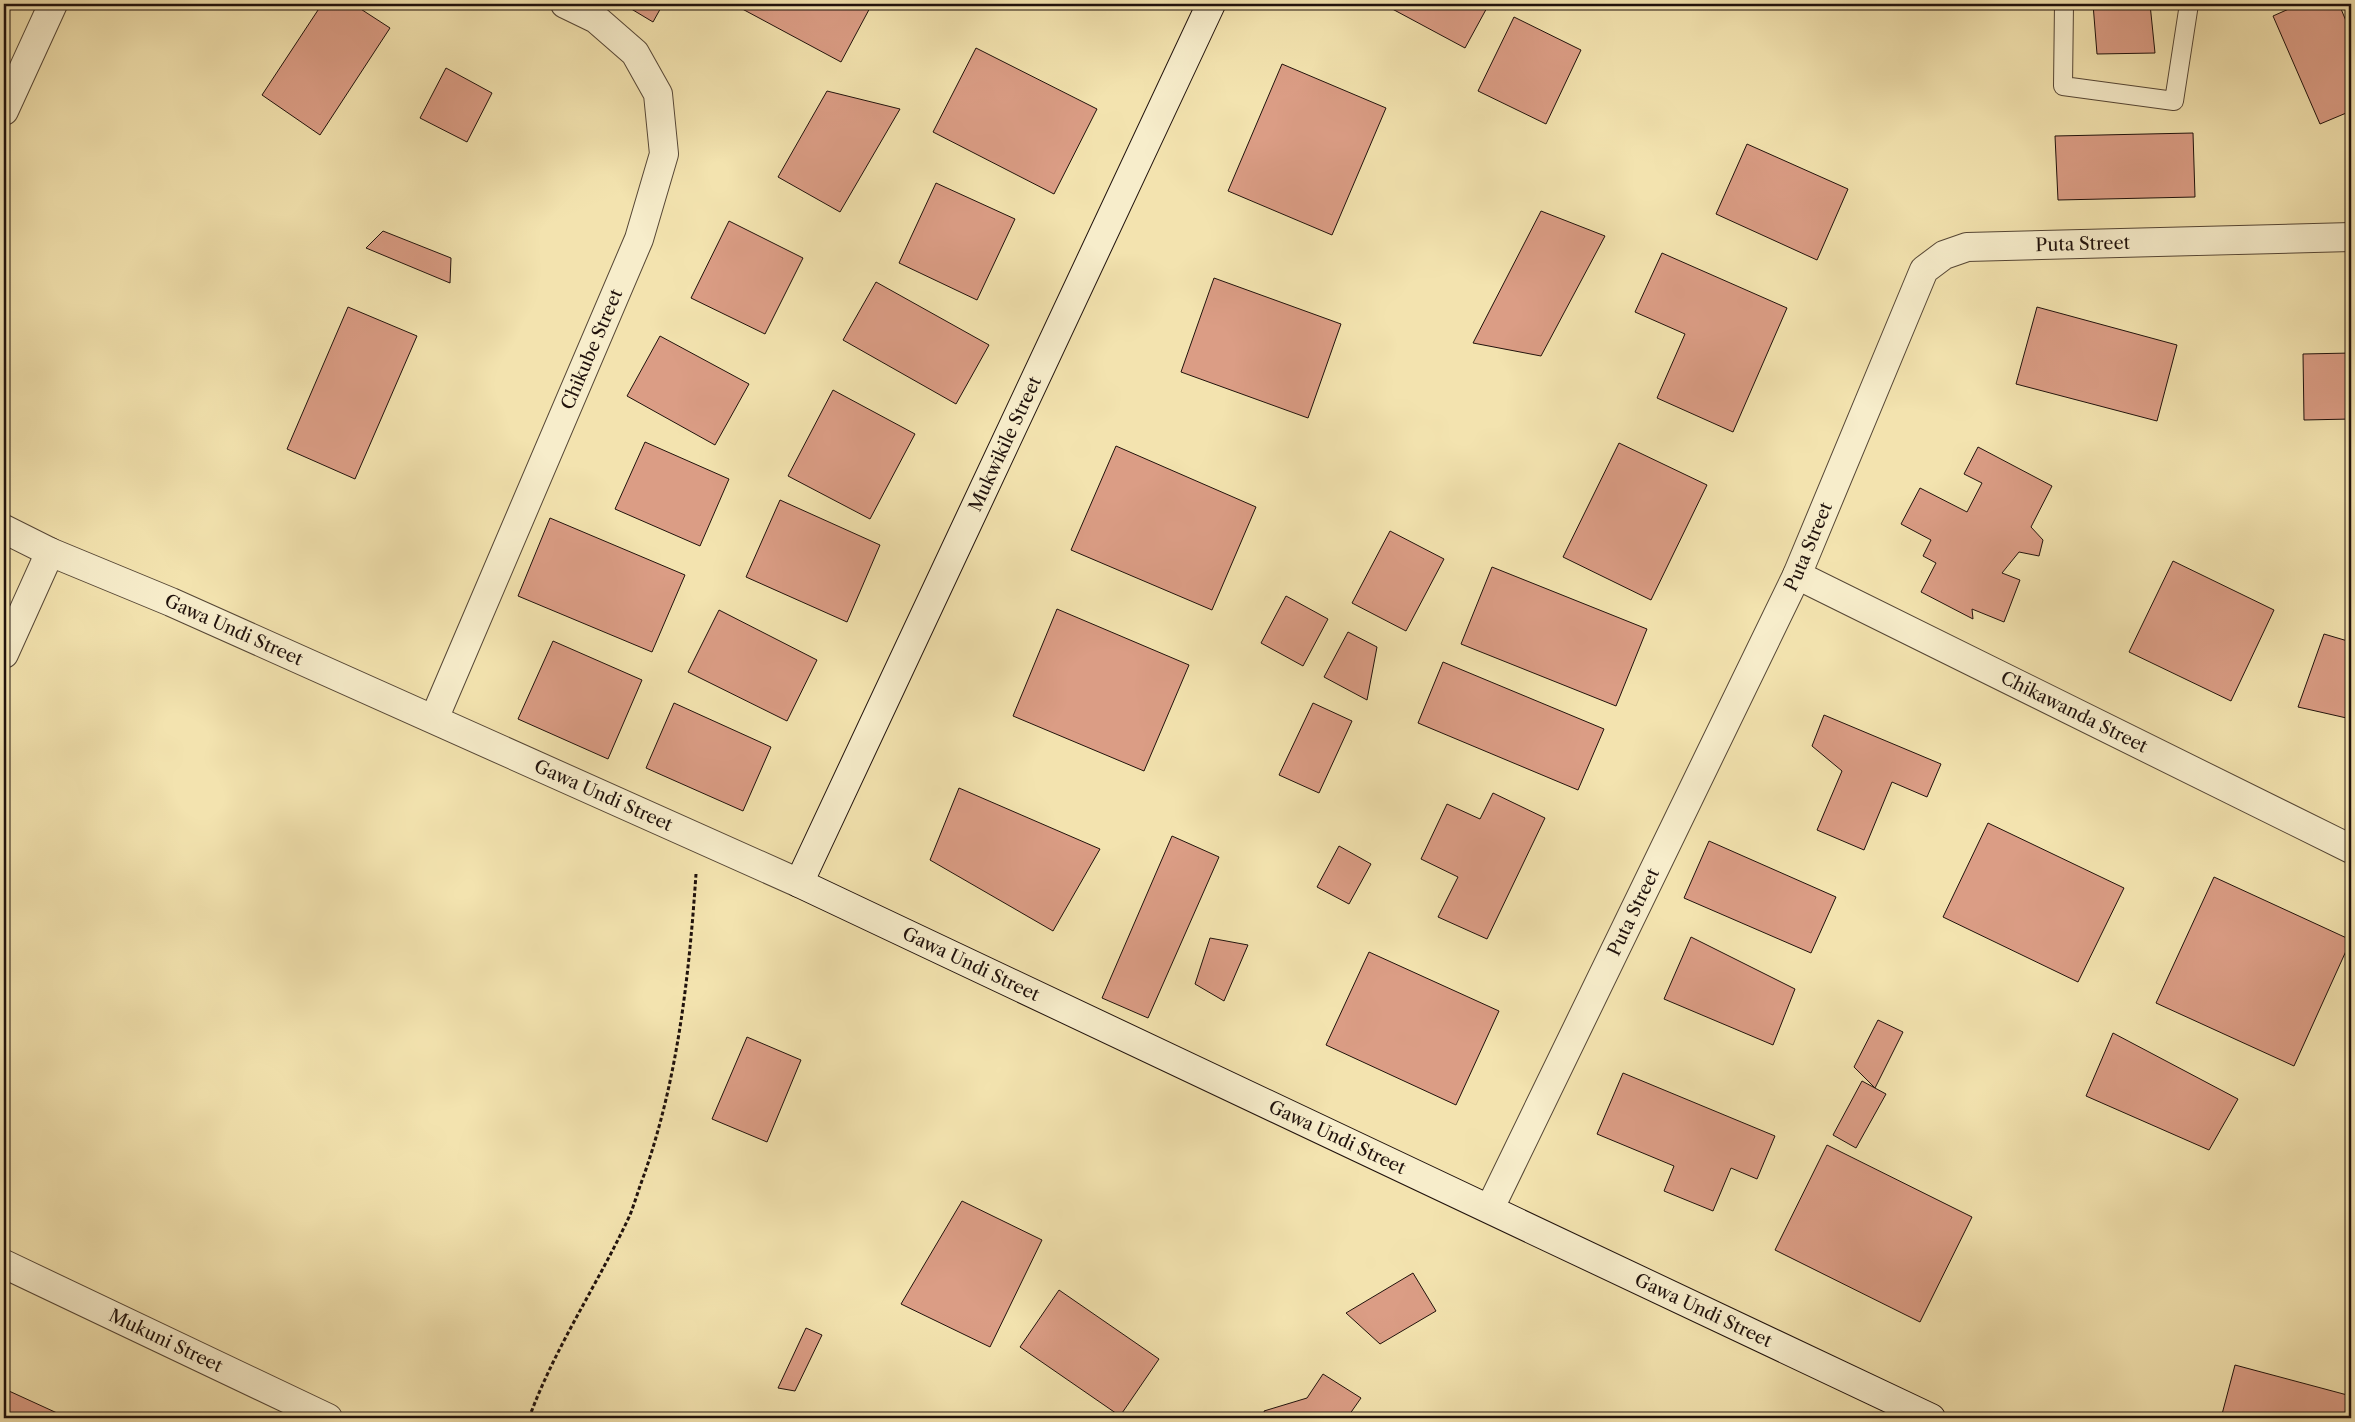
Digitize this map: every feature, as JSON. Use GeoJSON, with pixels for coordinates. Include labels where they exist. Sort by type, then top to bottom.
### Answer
{"type":"FeatureCollection","features":[{"type":"Feature","properties":{"kind":"street"},"geometry":{"type":"LineString","coordinates":[[4,111],[53,4]]}},
{"type":"Feature","properties":{"kind":"street","name":"Chikube Street"},"geometry":{"type":"LineString","coordinates":[[434,719],[639,240],[664,154],[658,94],[635,53],[596,19],[565,4]]}},
{"type":"Feature","properties":{"kind":"street","name":"Mukwikile Street"},"geometry":{"type":"LineString","coordinates":[[799,883],[1211,4]]}},
{"type":"Feature","properties":{"kind":"street","name":"Puta Street"},"geometry":{"type":"LineString","coordinates":[[1490,1208],[1797,575],[1924,270],[1944,255],[1967,247],[2351,237]]}},
{"type":"Feature","properties":{"kind":"street","name":"Gawa Undi Street"},"geometry":{"type":"LineString","coordinates":[[4,529],[50,552],[171,602],[799,883],[1931,1418]]}},
{"type":"Feature","properties":{"kind":"street"},"geometry":{"type":"LineString","coordinates":[[4,654],[50,552]]}},
{"type":"Feature","properties":{"kind":"street","name":"Chikawanda Street"},"geometry":{"type":"LineString","coordinates":[[1797,575],[2330,840],[2351,848]]}},
{"type":"Feature","properties":{"kind":"street","name":"Mukuni Street"},"geometry":{"type":"LineString","coordinates":[[4,1264],[328,1418]]}},
{"type":"Feature","properties":{"kind":"lane"},"geometry":{"type":"LineString","coordinates":[[2064,4],[2063,86],[2174,102],[2189,4]]}},
{"type":"Feature","properties":{"kind":"path"},"geometry":{"type":"LineString","coordinates":[[529,1418],[542,1381],[630,1214],[658,1135],[680,1035],[692,934],[699,838]]}},
{"type":"Feature","properties":{"kind":"building"},"geometry":{"type":"Polygon","coordinates":[[[322,4],[353,4],[390,28],[320,135],[262,95],[322,4]]]}},
{"type":"Feature","properties":{"kind":"building"},"geometry":{"type":"Polygon","coordinates":[[[623,4],[663,4],[653,22],[623,4]]]}},
{"type":"Feature","properties":{"kind":"building"},"geometry":{"type":"Polygon","coordinates":[[[733,4],[872,4],[841,62],[733,4]]]}},
{"type":"Feature","properties":{"kind":"building"},"geometry":{"type":"Polygon","coordinates":[[[1383,4],[1489,4],[1465,48],[1383,4]]]}},
{"type":"Feature","properties":{"kind":"building"},"geometry":{"type":"Polygon","coordinates":[[[2093,4],[2150,4],[2155,53],[2097,54],[2093,4]]]}},
{"type":"Feature","properties":{"kind":"building"},"geometry":{"type":"Polygon","coordinates":[[[2300,4],[2339,4],[2351,33],[2351,111],[2320,124],[2273,16],[2300,4]]]}},
{"type":"Feature","properties":{"kind":"building"},"geometry":{"type":"Polygon","coordinates":[[[1514,17],[1581,50],[1546,124],[1478,91],[1514,17]]]}},
{"type":"Feature","properties":{"kind":"building"},"geometry":{"type":"Polygon","coordinates":[[[976,48],[1097,109],[1054,194],[933,132],[976,48]]]}},
{"type":"Feature","properties":{"kind":"building"},"geometry":{"type":"Polygon","coordinates":[[[1282,64],[1386,108],[1332,235],[1228,191],[1282,64]]]}},
{"type":"Feature","properties":{"kind":"building"},"geometry":{"type":"Polygon","coordinates":[[[446,68],[492,93],[467,142],[420,118],[446,68]]]}},
{"type":"Feature","properties":{"kind":"building"},"geometry":{"type":"Polygon","coordinates":[[[827,91],[900,109],[840,212],[778,177],[827,91]]]}},
{"type":"Feature","properties":{"kind":"building"},"geometry":{"type":"Polygon","coordinates":[[[2193,133],[2195,197],[2058,200],[2055,136],[2193,133]]]}},
{"type":"Feature","properties":{"kind":"building"},"geometry":{"type":"Polygon","coordinates":[[[1747,144],[1848,189],[1817,260],[1716,214],[1747,144]]]}},
{"type":"Feature","properties":{"kind":"building"},"geometry":{"type":"Polygon","coordinates":[[[936,183],[1015,219],[977,300],[899,263],[936,183]]]}},
{"type":"Feature","properties":{"kind":"building"},"geometry":{"type":"Polygon","coordinates":[[[1541,211],[1605,236],[1541,356],[1473,343],[1541,211]]]}},
{"type":"Feature","properties":{"kind":"building"},"geometry":{"type":"Polygon","coordinates":[[[729,221],[803,258],[765,334],[691,298],[729,221]]]}},
{"type":"Feature","properties":{"kind":"building"},"geometry":{"type":"Polygon","coordinates":[[[383,231],[451,258],[450,283],[366,248],[383,231]]]}},
{"type":"Feature","properties":{"kind":"building"},"geometry":{"type":"Polygon","coordinates":[[[1662,253],[1787,308],[1733,432],[1657,398],[1685,334],[1635,312],[1662,253]]]}},
{"type":"Feature","properties":{"kind":"building"},"geometry":{"type":"Polygon","coordinates":[[[1214,278],[1341,324],[1308,418],[1181,372],[1214,278]]]}},
{"type":"Feature","properties":{"kind":"building"},"geometry":{"type":"Polygon","coordinates":[[[876,282],[989,345],[956,404],[843,340],[876,282]]]}},
{"type":"Feature","properties":{"kind":"building"},"geometry":{"type":"Polygon","coordinates":[[[348,307],[417,336],[355,479],[287,449],[348,307]]]}},
{"type":"Feature","properties":{"kind":"building"},"geometry":{"type":"Polygon","coordinates":[[[2037,307],[2177,345],[2157,421],[2016,384],[2037,307]]]}},
{"type":"Feature","properties":{"kind":"building"},"geometry":{"type":"Polygon","coordinates":[[[660,336],[749,384],[715,445],[627,396],[660,336]]]}},
{"type":"Feature","properties":{"kind":"building"},"geometry":{"type":"Polygon","coordinates":[[[2351,353],[2351,419],[2304,420],[2303,354],[2351,353]]]}},
{"type":"Feature","properties":{"kind":"building"},"geometry":{"type":"Polygon","coordinates":[[[833,390],[915,434],[870,519],[788,476],[833,390]]]}},
{"type":"Feature","properties":{"kind":"building"},"geometry":{"type":"Polygon","coordinates":[[[645,442],[729,479],[700,546],[615,509],[645,442]]]}},
{"type":"Feature","properties":{"kind":"building"},"geometry":{"type":"Polygon","coordinates":[[[1619,443],[1707,485],[1651,600],[1563,557],[1619,443]]]}},
{"type":"Feature","properties":{"kind":"building"},"geometry":{"type":"Polygon","coordinates":[[[1116,446],[1256,507],[1212,610],[1071,550],[1116,446]]]}},
{"type":"Feature","properties":{"kind":"building"},"geometry":{"type":"Polygon","coordinates":[[[1978,447],[2052,486],[2031,527],[2043,540],[2039,556],[2019,552],[2002,573],[2020,580],[2004,622],[1972,609],[1973,619],[1921,592],[1936,563],[1923,556],[1931,540],[1901,524],[1920,488],[1967,512],[1982,483],[1964,474],[1978,447]]]}},
{"type":"Feature","properties":{"kind":"building"},"geometry":{"type":"Polygon","coordinates":[[[780,500],[880,545],[847,622],[746,577],[780,500]]]}},
{"type":"Feature","properties":{"kind":"building"},"geometry":{"type":"Polygon","coordinates":[[[550,518],[685,575],[652,652],[518,596],[550,518]]]}},
{"type":"Feature","properties":{"kind":"building"},"geometry":{"type":"Polygon","coordinates":[[[1390,531],[1444,559],[1406,631],[1352,603],[1390,531]]]}},
{"type":"Feature","properties":{"kind":"building"},"geometry":{"type":"Polygon","coordinates":[[[2173,561],[2274,610],[2231,701],[2129,652],[2173,561]]]}},
{"type":"Feature","properties":{"kind":"building"},"geometry":{"type":"Polygon","coordinates":[[[1492,567],[1647,629],[1616,706],[1461,644],[1492,567]]]}},
{"type":"Feature","properties":{"kind":"building"},"geometry":{"type":"Polygon","coordinates":[[[1286,596],[1328,619],[1303,666],[1261,643],[1286,596]]]}},
{"type":"Feature","properties":{"kind":"building"},"geometry":{"type":"Polygon","coordinates":[[[1057,609],[1189,665],[1144,771],[1013,716],[1057,609]]]}},
{"type":"Feature","properties":{"kind":"building"},"geometry":{"type":"Polygon","coordinates":[[[719,610],[817,660],[787,721],[688,672],[719,610]]]}},
{"type":"Feature","properties":{"kind":"building"},"geometry":{"type":"Polygon","coordinates":[[[1348,632],[1377,647],[1367,700],[1324,677],[1348,632]]]}},
{"type":"Feature","properties":{"kind":"building"},"geometry":{"type":"Polygon","coordinates":[[[2324,634],[2351,642],[2351,719],[2298,707],[2324,634]]]}},
{"type":"Feature","properties":{"kind":"building"},"geometry":{"type":"Polygon","coordinates":[[[553,641],[642,680],[608,759],[518,719],[553,641]]]}},
{"type":"Feature","properties":{"kind":"building"},"geometry":{"type":"Polygon","coordinates":[[[1443,662],[1604,729],[1578,790],[1418,723],[1443,662]]]}},
{"type":"Feature","properties":{"kind":"building"},"geometry":{"type":"Polygon","coordinates":[[[674,703],[771,747],[743,811],[646,768],[674,703]]]}},
{"type":"Feature","properties":{"kind":"building"},"geometry":{"type":"Polygon","coordinates":[[[1313,703],[1352,721],[1319,793],[1279,775],[1313,703]]]}},
{"type":"Feature","properties":{"kind":"building"},"geometry":{"type":"Polygon","coordinates":[[[1824,715],[1941,764],[1927,797],[1892,782],[1864,850],[1817,830],[1842,771],[1812,746],[1824,715]]]}},
{"type":"Feature","properties":{"kind":"building"},"geometry":{"type":"Polygon","coordinates":[[[959,788],[1100,849],[1053,931],[930,860],[959,788]]]}},
{"type":"Feature","properties":{"kind":"building"},"geometry":{"type":"Polygon","coordinates":[[[1493,793],[1545,818],[1487,939],[1438,917],[1458,877],[1421,859],[1447,804],[1480,819],[1493,793]]]}},
{"type":"Feature","properties":{"kind":"building"},"geometry":{"type":"Polygon","coordinates":[[[1988,823],[2124,888],[2078,982],[1943,917],[1988,823]]]}},
{"type":"Feature","properties":{"kind":"building"},"geometry":{"type":"Polygon","coordinates":[[[1172,836],[1219,857],[1148,1018],[1102,998],[1172,836]]]}},
{"type":"Feature","properties":{"kind":"building"},"geometry":{"type":"Polygon","coordinates":[[[1709,841],[1836,897],[1811,953],[1684,898],[1709,841]]]}},
{"type":"Feature","properties":{"kind":"building"},"geometry":{"type":"Polygon","coordinates":[[[1339,846],[1371,864],[1349,904],[1317,887],[1339,846]]]}},
{"type":"Feature","properties":{"kind":"building"},"geometry":{"type":"Polygon","coordinates":[[[2214,877],[2351,940],[2294,1066],[2156,1003],[2214,877]]]}},
{"type":"Feature","properties":{"kind":"building"},"geometry":{"type":"Polygon","coordinates":[[[1691,937],[1795,989],[1773,1045],[1664,999],[1691,937]]]}},
{"type":"Feature","properties":{"kind":"building"},"geometry":{"type":"Polygon","coordinates":[[[1210,938],[1248,945],[1224,1001],[1195,984],[1210,938]]]}},
{"type":"Feature","properties":{"kind":"building"},"geometry":{"type":"Polygon","coordinates":[[[1369,952],[1499,1011],[1456,1105],[1326,1045],[1369,952]]]}},
{"type":"Feature","properties":{"kind":"building"},"geometry":{"type":"Polygon","coordinates":[[[1878,1020],[1903,1032],[1875,1088],[1854,1067],[1878,1020]]]}},
{"type":"Feature","properties":{"kind":"building"},"geometry":{"type":"Polygon","coordinates":[[[2113,1033],[2238,1099],[2209,1150],[2086,1096],[2113,1033]]]}},
{"type":"Feature","properties":{"kind":"building"},"geometry":{"type":"Polygon","coordinates":[[[747,1037],[801,1060],[767,1142],[712,1119],[747,1037]]]}},
{"type":"Feature","properties":{"kind":"building"},"geometry":{"type":"Polygon","coordinates":[[[1623,1073],[1775,1136],[1757,1179],[1731,1168],[1713,1211],[1664,1191],[1674,1166],[1597,1134],[1623,1073]]]}},
{"type":"Feature","properties":{"kind":"building"},"geometry":{"type":"Polygon","coordinates":[[[1862,1081],[1886,1094],[1856,1148],[1833,1135],[1862,1081]]]}},
{"type":"Feature","properties":{"kind":"building"},"geometry":{"type":"Polygon","coordinates":[[[1827,1145],[1972,1217],[1920,1322],[1775,1250],[1827,1145]]]}},
{"type":"Feature","properties":{"kind":"building"},"geometry":{"type":"Polygon","coordinates":[[[962,1201],[1042,1240],[990,1347],[901,1304],[962,1201]]]}},
{"type":"Feature","properties":{"kind":"building"},"geometry":{"type":"Polygon","coordinates":[[[1413,1273],[1436,1311],[1380,1344],[1346,1313],[1413,1273]]]}},
{"type":"Feature","properties":{"kind":"building"},"geometry":{"type":"Polygon","coordinates":[[[1059,1290],[1159,1359],[1120,1416],[1020,1347],[1059,1290]]]}},
{"type":"Feature","properties":{"kind":"building"},"geometry":{"type":"Polygon","coordinates":[[[806,1328],[822,1335],[795,1391],[778,1388],[806,1328]]]}},
{"type":"Feature","properties":{"kind":"building"},"geometry":{"type":"Polygon","coordinates":[[[2235,1365],[2351,1396],[2346,1418],[2221,1418],[2235,1365]]]}},
{"type":"Feature","properties":{"kind":"building"},"geometry":{"type":"Polygon","coordinates":[[[1323,1374],[1361,1398],[1347,1418],[1266,1418],[1264,1411],[1307,1398],[1323,1374]]]}},
{"type":"Feature","properties":{"kind":"building"},"geometry":{"type":"Polygon","coordinates":[[[9,1391],[68,1418],[4,1418],[4,1402],[9,1391]]]}}]}
